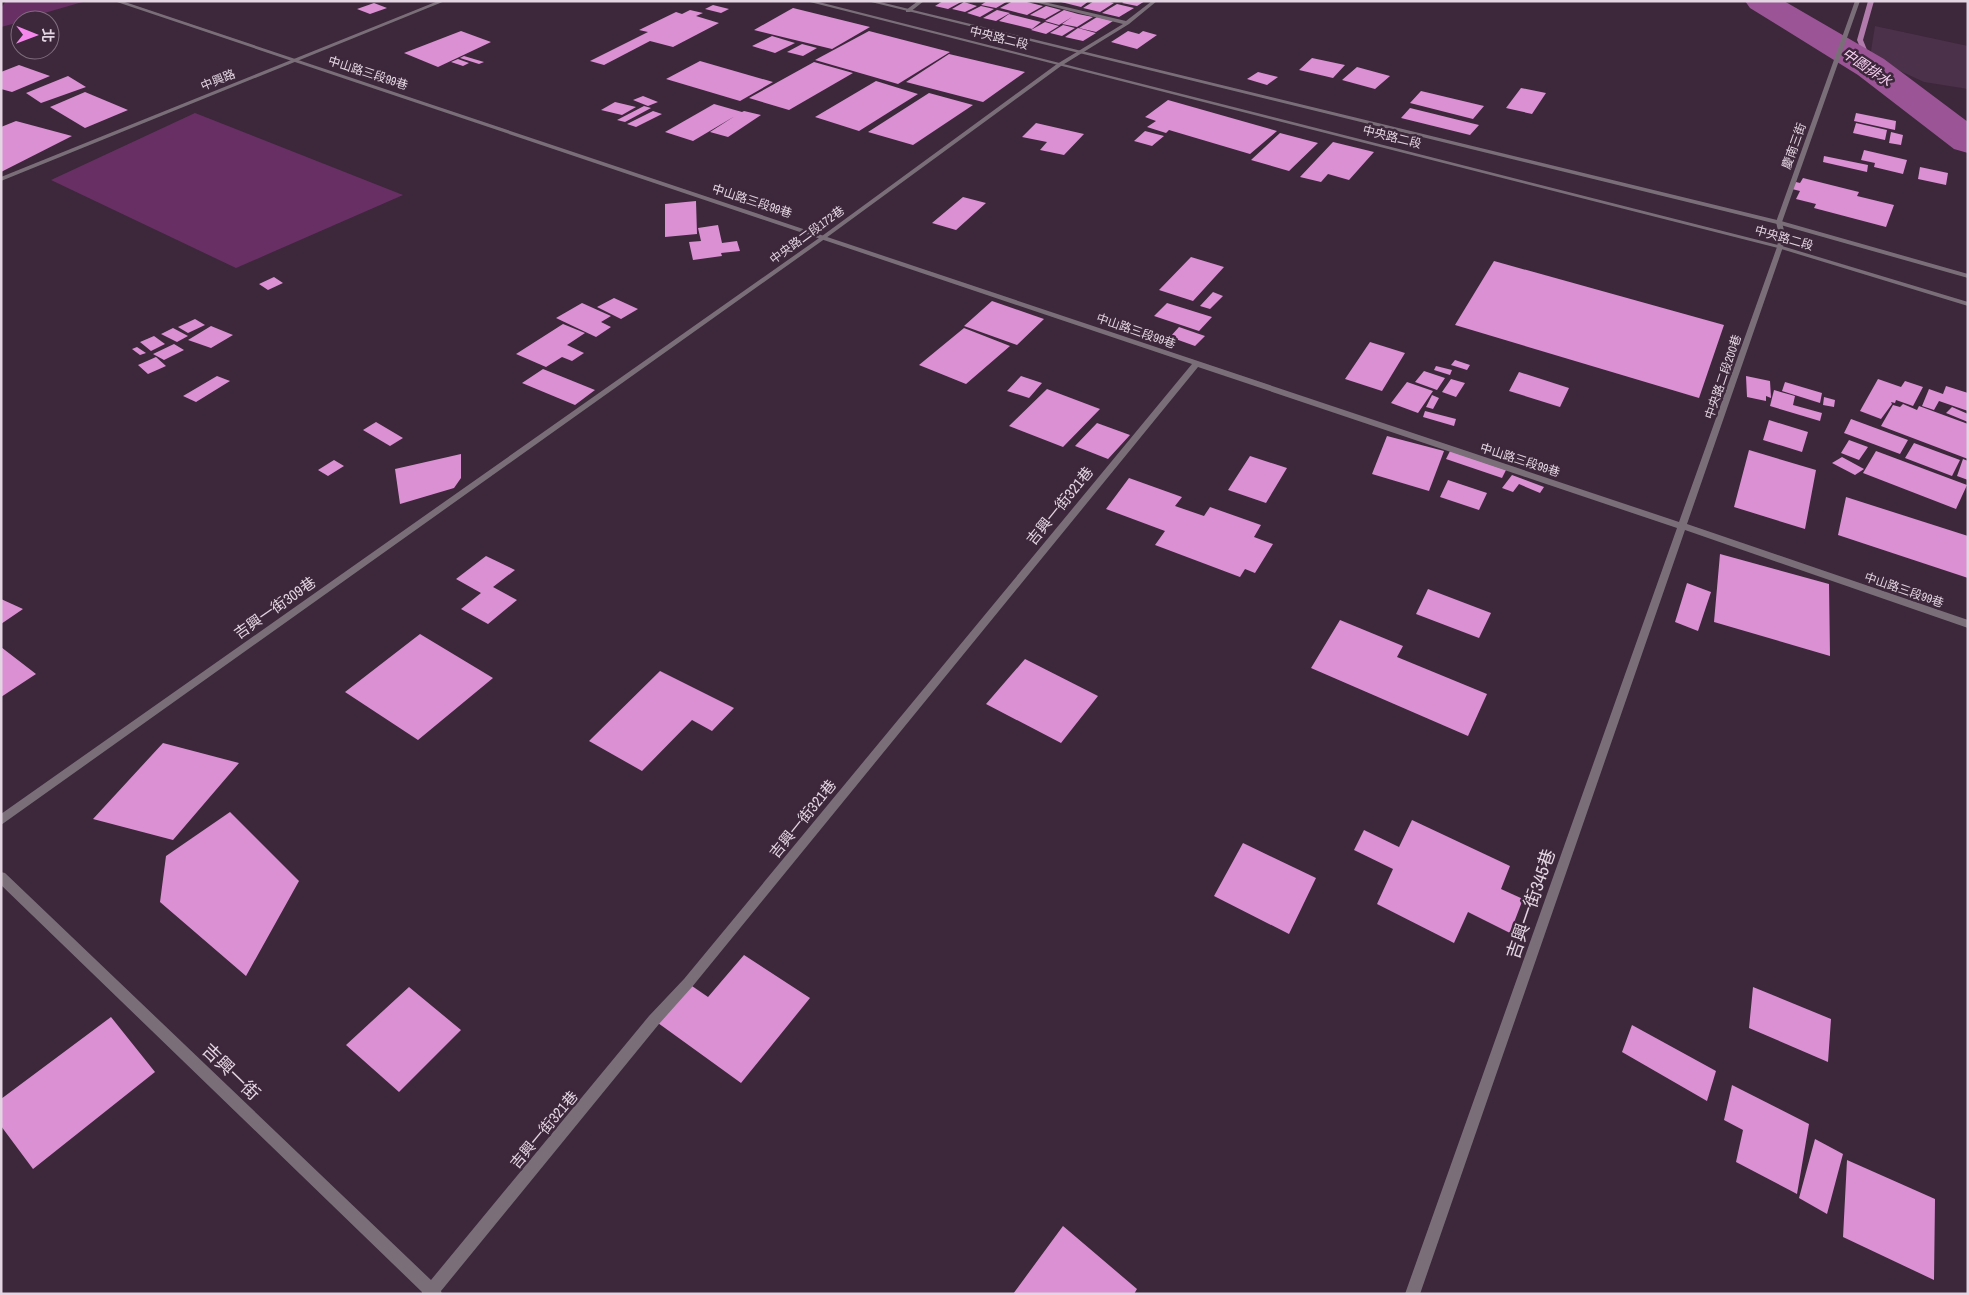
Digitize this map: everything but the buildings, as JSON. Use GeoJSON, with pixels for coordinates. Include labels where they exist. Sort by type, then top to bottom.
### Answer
{"type":"FeatureCollection","features":[{"type":"Feature","properties":{"kind":"street","name":"中山路三段99巷"},"geometry":{"type":"LineString","coordinates":[[116,1],[824,237],[1968,624]]}},
{"type":"Feature","properties":{"kind":"street","name":"中興路"},"geometry":{"type":"LineString","coordinates":[[1,179],[443,1]]}},
{"type":"Feature","properties":{"kind":"street","name":"中央路二段"},"geometry":{"type":"LineString","coordinates":[[808,1],[1780,248],[1968,304]]}},
{"type":"Feature","properties":{"kind":"street","name":"中央路二段"},"geometry":{"type":"LineString","coordinates":[[869,1],[1077,53],[1312,107],[1778,222],[1968,276]]}},
{"type":"Feature","properties":{"kind":"street"},"geometry":{"type":"LineString","coordinates":[[908,11],[922,1]]}},
{"type":"Feature","properties":{"kind":"street"},"geometry":{"type":"LineString","coordinates":[[1032,1],[1127,23]]}},
{"type":"Feature","properties":{"kind":"street","name":"中央路二段172巷"},"geometry":{"type":"LineString","coordinates":[[565,420],[824,237],[1059,65],[1127,23],[1155,1]]}},
{"type":"Feature","properties":{"kind":"street","name":"慶南三街"},"geometry":{"type":"LineString","coordinates":[[1778,222],[1843,47],[1858,1]]}},
{"type":"Feature","properties":{"kind":"street","name":"中央路二段200巷"},"geometry":{"type":"LineString","coordinates":[[1682,526],[1780,248],[1782,235],[1778,222]]}},
{"type":"Feature","properties":{"kind":"street","name":"吉興一街321巷"},"geometry":{"type":"LineString","coordinates":[[432,1293],[642,1035],[688,983],[1196,364]]}},
{"type":"Feature","properties":{"kind":"street","name":"吉興一街309巷"},"geometry":{"type":"LineString","coordinates":[[1,820],[565,420]]}},
{"type":"Feature","properties":{"kind":"street","name":"吉興一街345巷"},"geometry":{"type":"LineString","coordinates":[[1412,1294],[1682,526]]}},
{"type":"Feature","properties":{"kind":"street","name":"吉興一街"},"geometry":{"type":"LineString","coordinates":[[1,877],[432,1293]]}},
{"type":"Feature","properties":{"kind":"shaded area"},"geometry":{"type":"Polygon","coordinates":[[[6,1],[86,1],[55,10],[10,10],[10,25],[1,27],[1,8],[6,1]]]}},
{"type":"Feature","properties":{"kind":"shaded area"},"geometry":{"type":"Polygon","coordinates":[[[1875,26],[1968,46],[1968,89],[1924,82],[1870,57],[1875,26]]]}},
{"type":"Feature","properties":{"kind":"shaded area"},"geometry":{"type":"Polygon","coordinates":[[[195,113],[403,195],[236,268],[51,180],[195,113]]]}},
{"type":"Feature","properties":{"kind":"waterway","name":"中園排水"},"geometry":{"type":"LineString","coordinates":[[1761,1],[1871,67],[1968,141]]}},
{"type":"Feature","properties":{"kind":"waterway"},"geometry":{"type":"LineString","coordinates":[[1871,1],[1860,40],[1871,67]]}}]}
